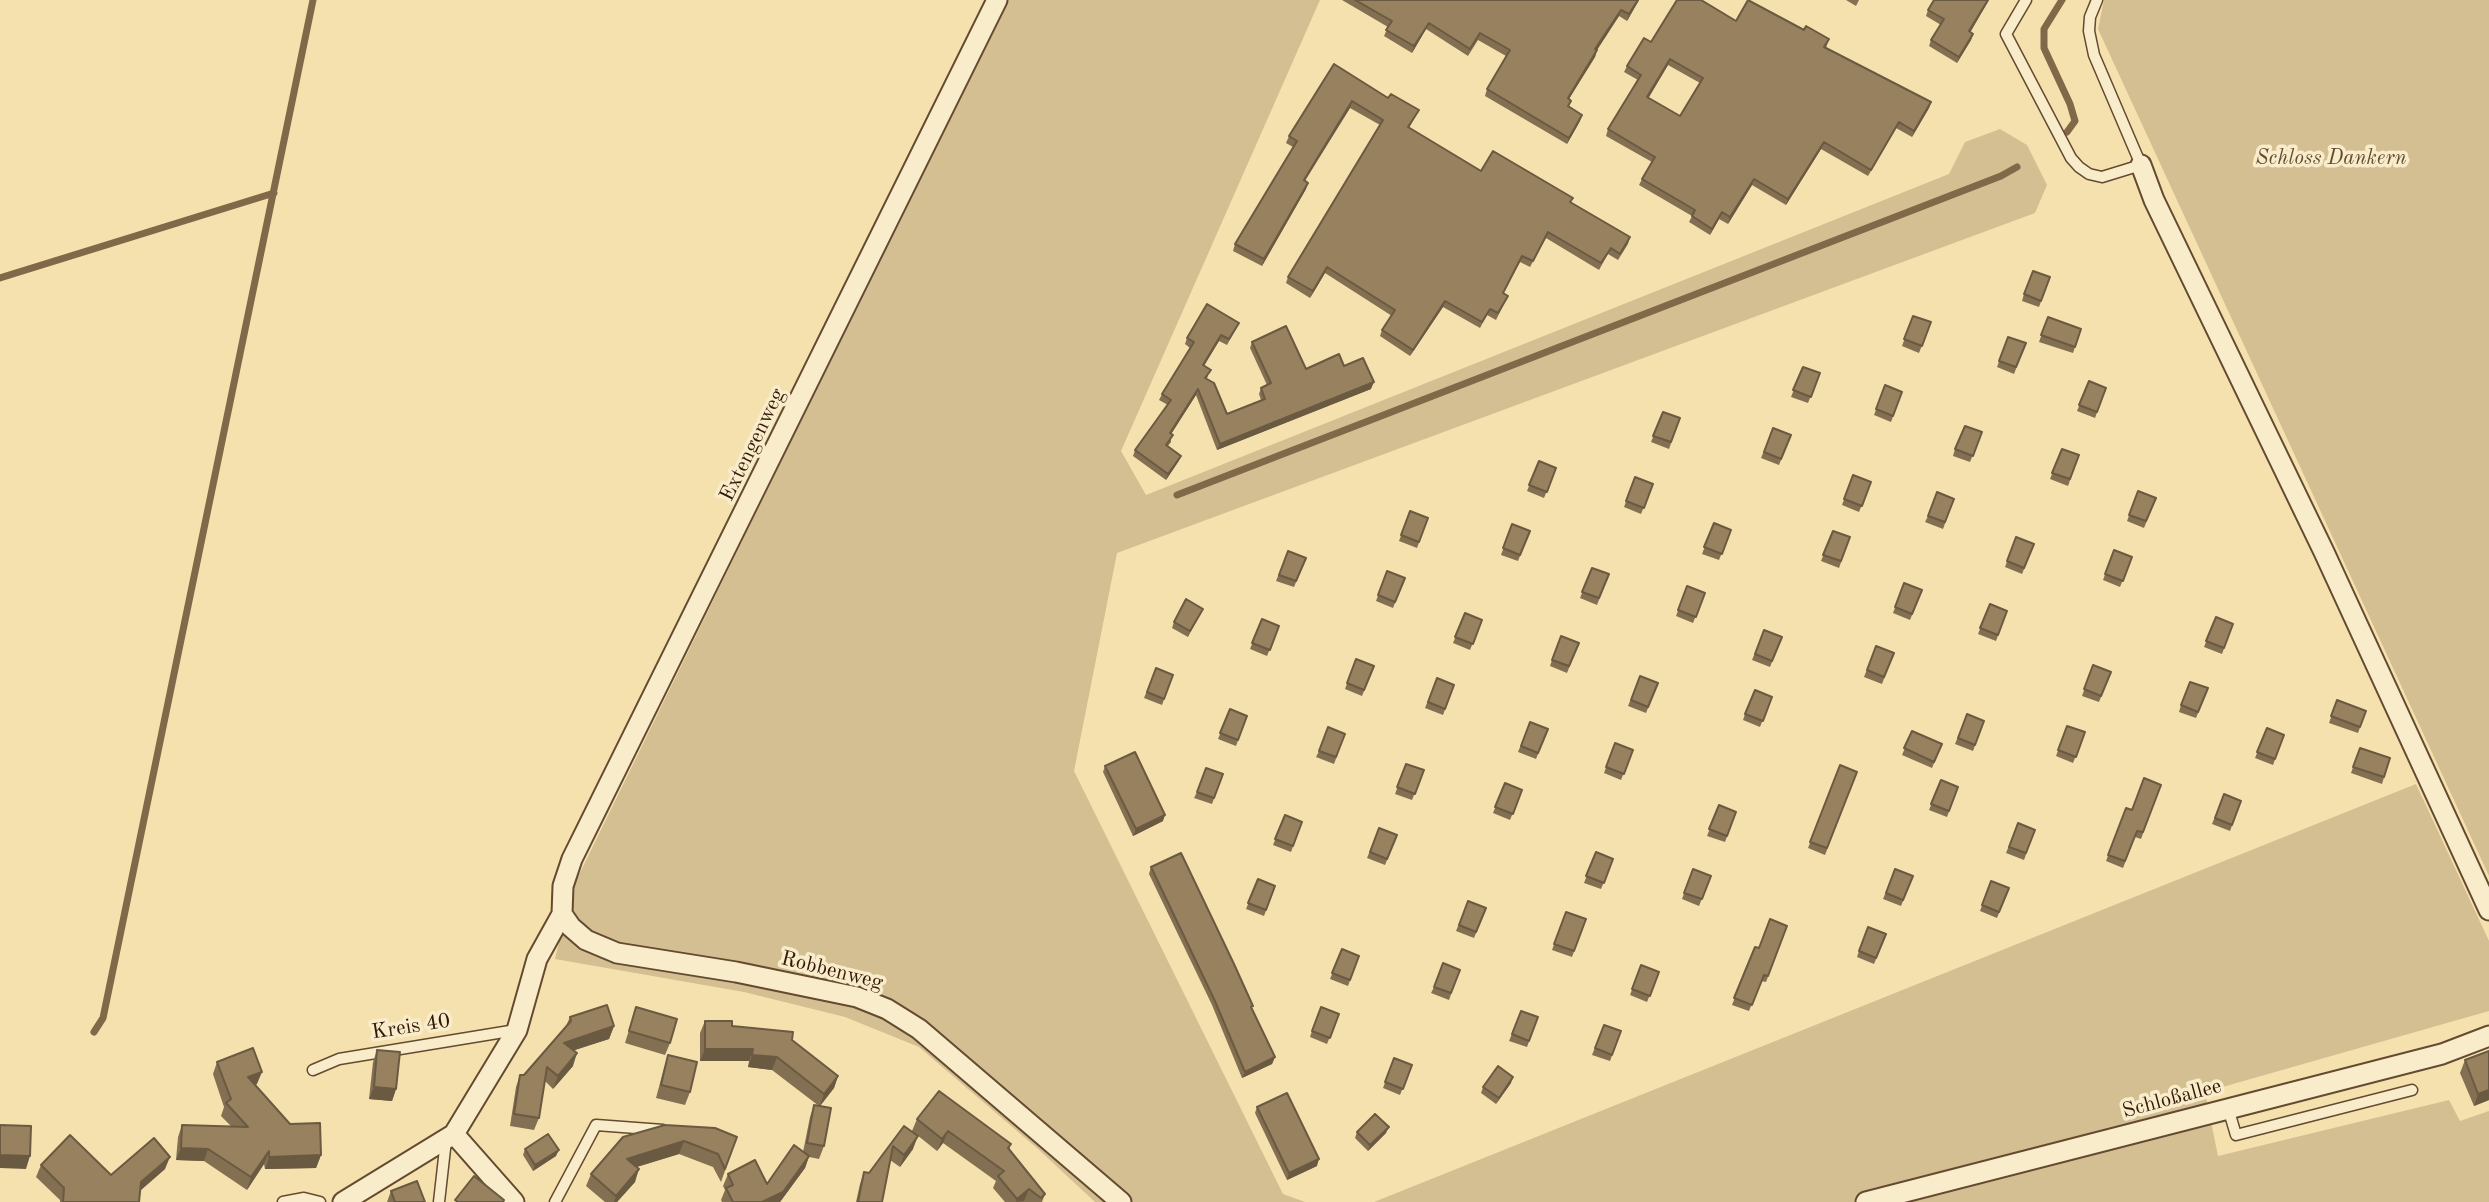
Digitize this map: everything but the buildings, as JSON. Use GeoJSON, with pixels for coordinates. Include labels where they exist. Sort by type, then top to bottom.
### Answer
{"type":"FeatureCollection","features":[{"type":"Feature","properties":{"kind":"street","name":"Extengenweg"},"geometry":{"type":"LineString","coordinates":[[562,914],[563,886],[572,859],[997,0]]}},
{"type":"Feature","properties":{"kind":"street"},"geometry":{"type":"LineString","coordinates":[[2141,166],[2154,200],[2324,552],[2489,910]]}},
{"type":"Feature","properties":{"kind":"street"},"geometry":{"type":"LineString","coordinates":[[344,1202],[450,1137],[517,1030],[537,959],[562,914]]}},
{"type":"Feature","properties":{"kind":"street","name":"Robbenweg"},"geometry":{"type":"LineString","coordinates":[[562,914],[571,927],[586,940],[617,953],[736,972],[857,997],[887,1009],[919,1029],[949,1053],[1121,1202]]}},
{"type":"Feature","properties":{"kind":"street","name":"Schloßallee"},"geometry":{"type":"LineString","coordinates":[[1866,1202],[2442,1054],[2489,1036]]}},
{"type":"Feature","properties":{"kind":"street"},"geometry":{"type":"LineString","coordinates":[[450,1137],[514,1202]]}},
{"type":"Feature","properties":{"kind":"lane"},"geometry":{"type":"LineString","coordinates":[[2026,0],[2006,34],[2071,158],[2089,174],[2102,177],[2141,166],[2094,55],[2089,31],[2090,18],[2097,0]]}},
{"type":"Feature","properties":{"kind":"lane","name":"Kreis 40"},"geometry":{"type":"LineString","coordinates":[[313,1070],[339,1059],[517,1030]]}},
{"type":"Feature","properties":{"kind":"lane"},"geometry":{"type":"LineString","coordinates":[[2228,1107],[2236,1135],[2412,1090]]}},
{"type":"Feature","properties":{"kind":"lane"},"geometry":{"type":"LineString","coordinates":[[555,1202],[596,1125],[674,1131]]}},
{"type":"Feature","properties":{"kind":"lane"},"geometry":{"type":"LineString","coordinates":[[439,1202],[450,1137]]}},
{"type":"Feature","properties":{"kind":"lane"},"geometry":{"type":"LineString","coordinates":[[283,1202],[304,1198],[320,1202]]}},
{"type":"Feature","properties":{"kind":"green space"},"geometry":{"type":"Polygon","coordinates":[[[1007,0],[1320,0],[1121,451],[1146,495],[1949,174],[1965,142],[2000,129],[2027,145],[2047,185],[2035,213],[1117,553],[1074,771],[1283,1194],[1305,1202],[1095,1202],[1038,1149],[919,1047],[845,1017],[744,992],[555,959],[571,891],[1007,0]]]}},
{"type":"Feature","properties":{"kind":"green space","name":"Schloss Dankern"},"geometry":{"type":"Polygon","coordinates":[[[2104,0],[2489,0],[2489,876],[2098,29],[2104,0]]]}},
{"type":"Feature","properties":{"kind":"green space"},"geometry":{"type":"Polygon","coordinates":[[[2416,784],[2489,941],[2489,1011],[2205,1092],[2218,1156],[2449,1100],[2460,1121],[2489,1111],[2489,1202],[1374,1202],[2416,784]]]}},
{"type":"Feature","properties":{"kind":"waterway"},"geometry":{"type":"LineString","coordinates":[[94,1032],[103,1018],[313,0]]}},
{"type":"Feature","properties":{"kind":"waterway"},"geometry":{"type":"LineString","coordinates":[[2062,0],[2044,29],[2044,48],[2075,121],[2067,132]]}},
{"type":"Feature","properties":{"kind":"waterway"},"geometry":{"type":"LineString","coordinates":[[1177,495],[2001,176],[2017,167]]}},
{"type":"Feature","properties":{"kind":"waterway"},"geometry":{"type":"LineString","coordinates":[[0,278],[274,193]]}}]}
